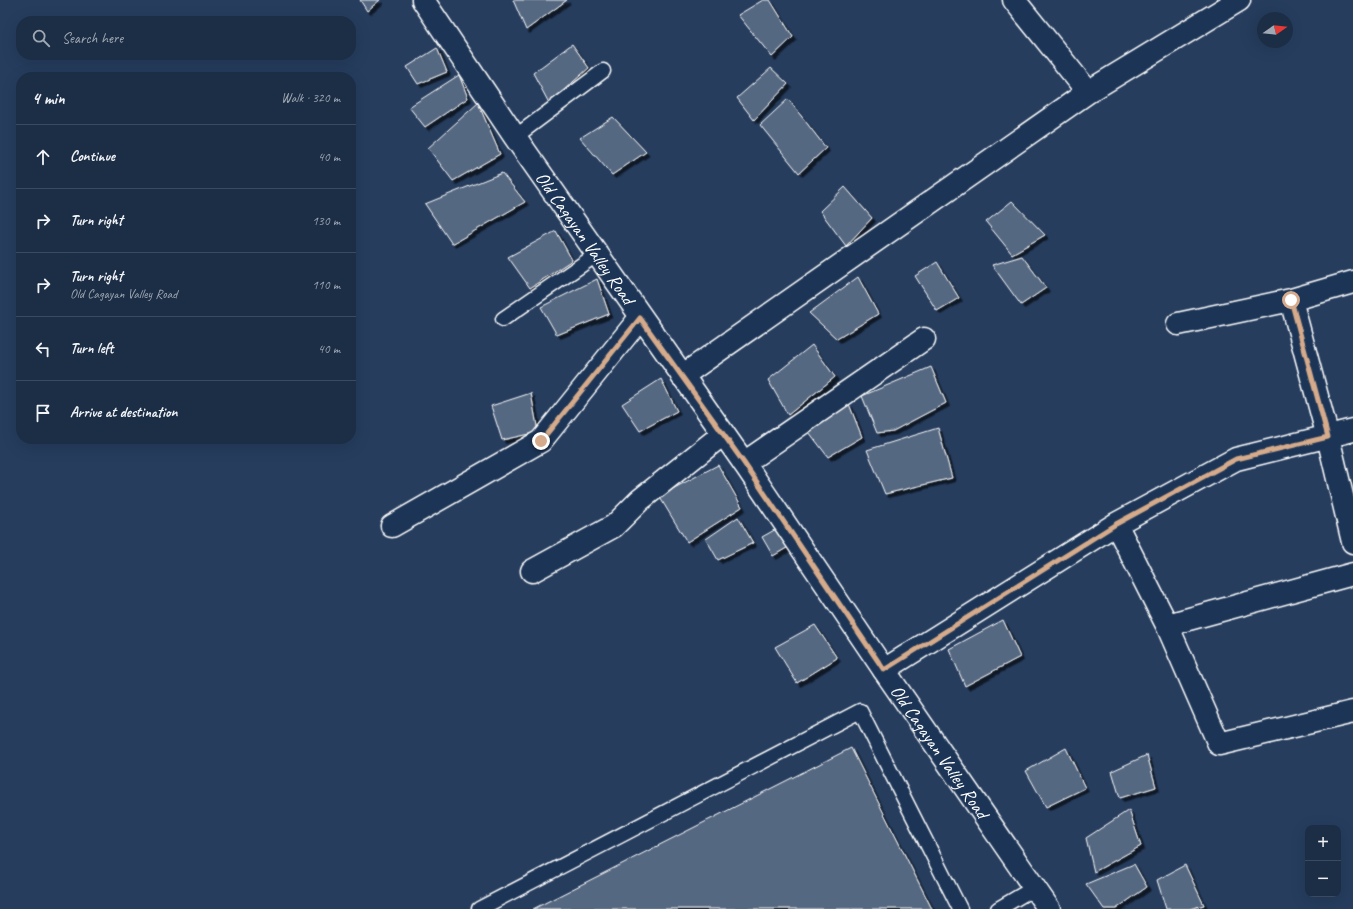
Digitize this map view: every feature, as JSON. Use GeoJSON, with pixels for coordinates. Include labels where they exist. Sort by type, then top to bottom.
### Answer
{"type":"FeatureCollection","features":[{"type":"Feature","properties":{"kind":"street","name":"Old Cagayan Valley Road"},"geometry":{"type":"LineString","coordinates":[[423,0],[514,137],[640,318],[744,463],[884,670],[1049,909]]}},
{"type":"Feature","properties":{"kind":"street"},"geometry":{"type":"LineString","coordinates":[[1014,0],[1088,92]]}},
{"type":"Feature","properties":{"kind":"street"},"geometry":{"type":"LineString","coordinates":[[682,376],[1088,92],[1239,0]]}},
{"type":"Feature","properties":{"kind":"street"},"geometry":{"type":"LineString","coordinates":[[1178,324],[1291,300],[1353,282]]}},
{"type":"Feature","properties":{"kind":"street"},"geometry":{"type":"LineString","coordinates":[[1291,300],[1328,437],[1353,542]]}},
{"type":"Feature","properties":{"kind":"street"},"geometry":{"type":"LineString","coordinates":[[392,526],[541,441],[640,318]]}},
{"type":"Feature","properties":{"kind":"street"},"geometry":{"type":"LineString","coordinates":[[744,463],[924,339]]}},
{"type":"Feature","properties":{"kind":"street"},"geometry":{"type":"LineString","coordinates":[[884,670],[1116,524],[1236,459],[1353,430]]}},
{"type":"Feature","properties":{"kind":"street"},"geometry":{"type":"LineString","coordinates":[[532,571],[614,526],[640,500],[723,434]]}},
{"type":"Feature","properties":{"kind":"street"},"geometry":{"type":"LineString","coordinates":[[1116,524],[1167,625],[1219,744],[1353,712]]}},
{"type":"Feature","properties":{"kind":"street"},"geometry":{"type":"LineString","coordinates":[[1167,625],[1353,574]]}},
{"type":"Feature","properties":{"kind":"lane"},"geometry":{"type":"LineString","coordinates":[[514,137],[603,70]]}},
{"type":"Feature","properties":{"kind":"lane"},"geometry":{"type":"LineString","coordinates":[[503,319],[596,255]]}},
{"type":"Feature","properties":{"kind":"lane"},"geometry":{"type":"LineString","coordinates":[[480,909],[860,712],[960,909]]}},
{"type":"Feature","properties":{"kind":"lane"},"geometry":{"type":"LineString","coordinates":[[998,909],[1034,888]]}},
{"type":"Feature","properties":{"kind":"building"},"geometry":{"type":"Polygon","coordinates":[[[360,0],[380,0],[367,11],[360,0]]]}},
{"type":"Feature","properties":{"kind":"building"},"geometry":{"type":"Polygon","coordinates":[[[513,0],[567,0],[526,30],[513,0]]]}},
{"type":"Feature","properties":{"kind":"building"},"geometry":{"type":"Polygon","coordinates":[[[763,0],[770,0],[793,37],[772,57],[738,15],[763,0]]]}},
{"type":"Feature","properties":{"kind":"building"},"geometry":{"type":"Polygon","coordinates":[[[572,44],[589,68],[549,103],[533,73],[572,44]]]}},
{"type":"Feature","properties":{"kind":"building"},"geometry":{"type":"Polygon","coordinates":[[[437,48],[447,72],[418,84],[407,67],[437,48]]]}},
{"type":"Feature","properties":{"kind":"building"},"geometry":{"type":"Polygon","coordinates":[[[771,68],[788,84],[754,120],[737,98],[771,68]]]}},
{"type":"Feature","properties":{"kind":"building"},"geometry":{"type":"Polygon","coordinates":[[[459,75],[468,98],[425,127],[409,107],[459,75]]]}},
{"type":"Feature","properties":{"kind":"building"},"geometry":{"type":"Polygon","coordinates":[[[788,99],[826,148],[799,173],[760,125],[788,99]]]}},
{"type":"Feature","properties":{"kind":"building"},"geometry":{"type":"Polygon","coordinates":[[[478,103],[500,154],[453,181],[428,148],[478,103]]]}},
{"type":"Feature","properties":{"kind":"building"},"geometry":{"type":"Polygon","coordinates":[[[613,117],[646,152],[612,175],[580,138],[613,117]]]}},
{"type":"Feature","properties":{"kind":"building"},"geometry":{"type":"Polygon","coordinates":[[[502,173],[525,202],[452,244],[425,204],[502,173]]]}},
{"type":"Feature","properties":{"kind":"building"},"geometry":{"type":"Polygon","coordinates":[[[845,187],[872,218],[846,246],[820,211],[845,187]]]}},
{"type":"Feature","properties":{"kind":"building"},"geometry":{"type":"Polygon","coordinates":[[[1012,201],[1045,235],[1012,254],[986,222],[1012,201]]]}},
{"type":"Feature","properties":{"kind":"building"},"geometry":{"type":"Polygon","coordinates":[[[556,231],[572,260],[530,288],[508,257],[556,231]]]}},
{"type":"Feature","properties":{"kind":"building"},"geometry":{"type":"Polygon","coordinates":[[[1022,256],[1046,288],[1021,305],[992,265],[1022,256]]]}},
{"type":"Feature","properties":{"kind":"building"},"geometry":{"type":"Polygon","coordinates":[[[937,262],[959,298],[937,311],[915,276],[937,262]]]}},
{"type":"Feature","properties":{"kind":"building"},"geometry":{"type":"Polygon","coordinates":[[[858,277],[878,314],[837,339],[809,313],[858,277]]]}},
{"type":"Feature","properties":{"kind":"building"},"geometry":{"type":"Polygon","coordinates":[[[597,279],[609,314],[557,335],[541,307],[597,279]]]}},
{"type":"Feature","properties":{"kind":"building"},"geometry":{"type":"Polygon","coordinates":[[[812,345],[835,377],[788,415],[768,380],[812,345]]]}},
{"type":"Feature","properties":{"kind":"building"},"geometry":{"type":"Polygon","coordinates":[[[931,367],[946,403],[893,431],[877,433],[862,396],[931,367]]]}},
{"type":"Feature","properties":{"kind":"building"},"geometry":{"type":"Polygon","coordinates":[[[661,379],[677,411],[640,431],[622,404],[661,379]]]}},
{"type":"Feature","properties":{"kind":"building"},"geometry":{"type":"Polygon","coordinates":[[[531,393],[538,432],[502,440],[491,406],[531,393]]]}},
{"type":"Feature","properties":{"kind":"building"},"geometry":{"type":"Polygon","coordinates":[[[849,404],[862,437],[828,457],[809,432],[849,404]]]}},
{"type":"Feature","properties":{"kind":"building"},"geometry":{"type":"Polygon","coordinates":[[[938,428],[952,478],[885,494],[867,450],[938,428]]]}},
{"type":"Feature","properties":{"kind":"building"},"geometry":{"type":"Polygon","coordinates":[[[718,465],[742,507],[687,542],[659,496],[718,465]]]}},
{"type":"Feature","properties":{"kind":"building"},"geometry":{"type":"Polygon","coordinates":[[[738,517],[753,543],[718,560],[706,539],[738,517]]]}},
{"type":"Feature","properties":{"kind":"building"},"geometry":{"type":"Polygon","coordinates":[[[778,528],[790,546],[773,556],[762,537],[778,528]]]}},
{"type":"Feature","properties":{"kind":"building"},"geometry":{"type":"Polygon","coordinates":[[[1003,620],[1020,657],[965,686],[949,649],[1003,620]]]}},
{"type":"Feature","properties":{"kind":"building"},"geometry":{"type":"Polygon","coordinates":[[[815,625],[837,658],[797,683],[775,647],[815,625]]]}},
{"type":"Feature","properties":{"kind":"building"},"geometry":{"type":"Polygon","coordinates":[[[851,748],[932,909],[533,909],[851,748]]]}},
{"type":"Feature","properties":{"kind":"building"},"geometry":{"type":"Polygon","coordinates":[[[1066,748],[1085,788],[1046,807],[1026,771],[1066,748]]]}},
{"type":"Feature","properties":{"kind":"building"},"geometry":{"type":"Polygon","coordinates":[[[1147,755],[1156,787],[1120,798],[1112,771],[1147,755]]]}},
{"type":"Feature","properties":{"kind":"building"},"geometry":{"type":"Polygon","coordinates":[[[1129,810],[1141,846],[1094,872],[1086,838],[1129,810]]]}},
{"type":"Feature","properties":{"kind":"building"},"geometry":{"type":"Polygon","coordinates":[[[1134,864],[1147,887],[1116,909],[1104,909],[1086,884],[1134,864]]]}},
{"type":"Feature","properties":{"kind":"building"},"geometry":{"type":"Polygon","coordinates":[[[1185,865],[1204,905],[1189,909],[1166,909],[1157,880],[1185,865]]]}},
{"type":"Feature","properties":{"kind":"route"},"geometry":{"type":"LineString","coordinates":[[541,441],[640,318],[744,463],[884,670],[1116,524],[1236,459],[1328,437],[1291,300]]}}]}
